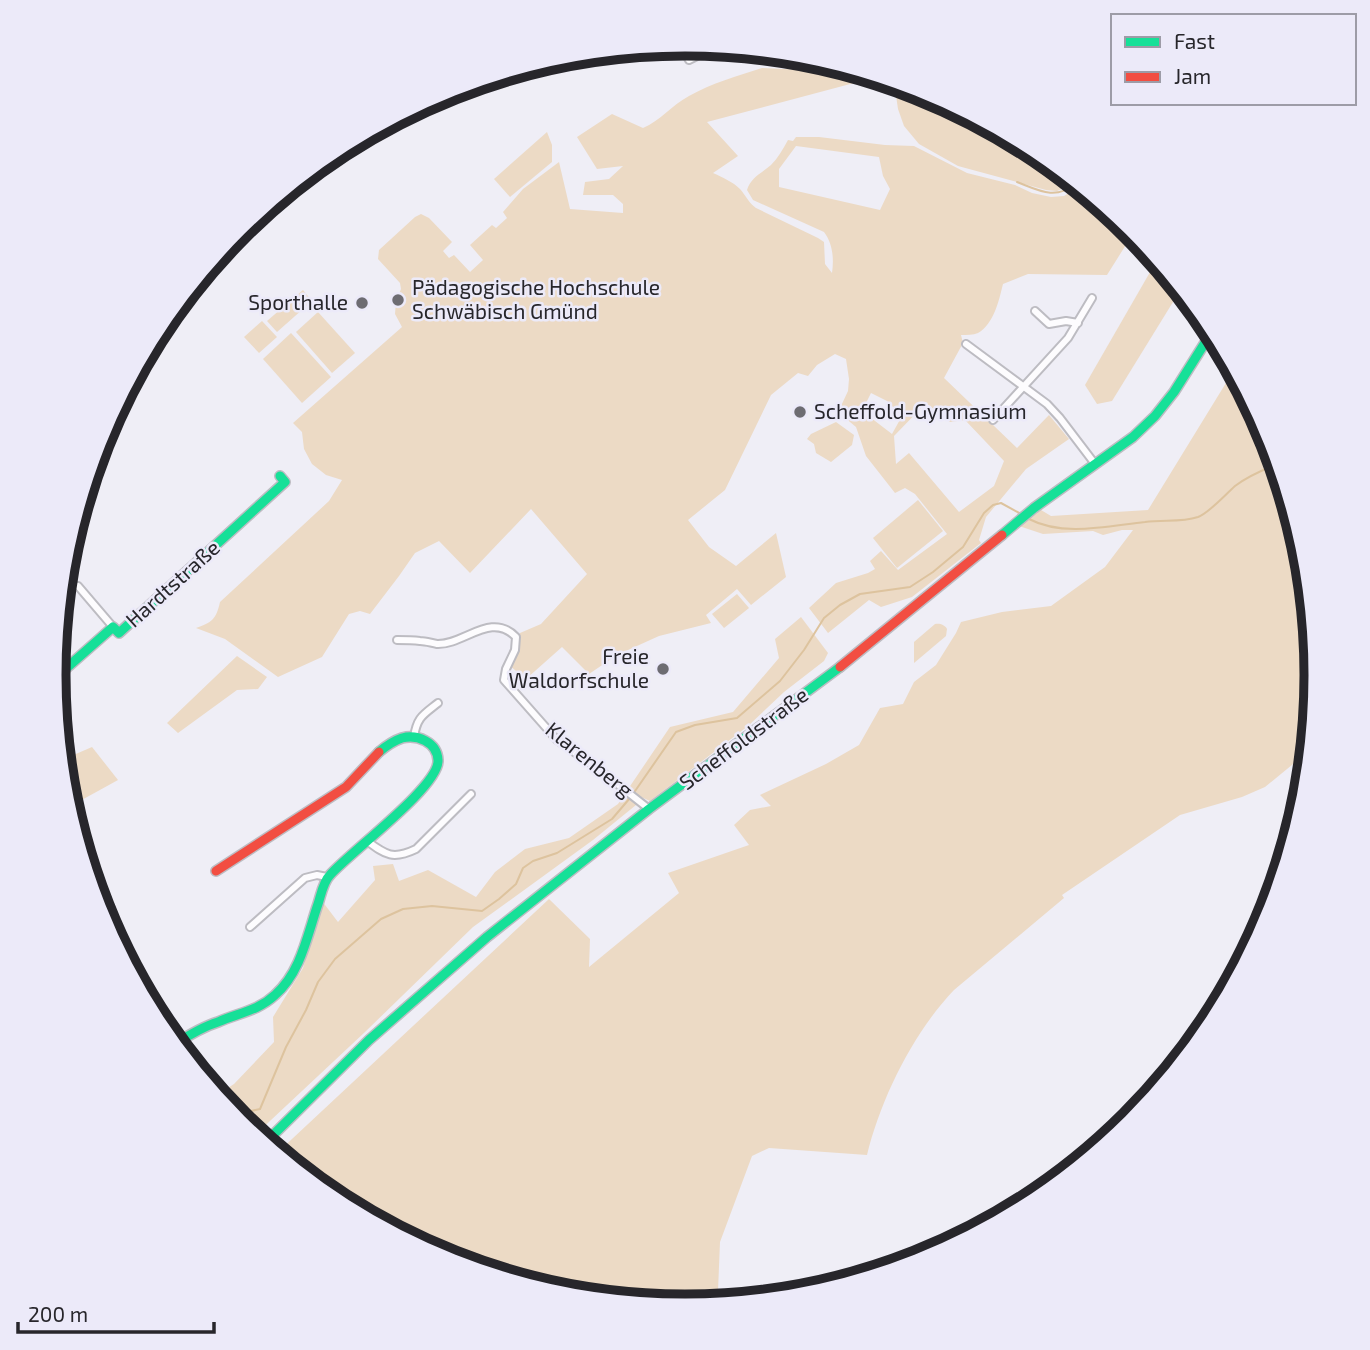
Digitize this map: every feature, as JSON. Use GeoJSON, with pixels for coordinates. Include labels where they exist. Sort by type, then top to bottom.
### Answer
{"type":"FeatureCollection","features":[{"type":"Feature","properties":{"kind":"main road","name":"Scheffoldstraße"},"geometry":{"type":"LineString","coordinates":[[272,1136],[369,1040],[448,970],[645,807],[843,665],[1034,508],[1133,437],[1155,416],[1174,392],[1206,341]]}},
{"type":"Feature","properties":{"kind":"main road","name":"Hardtstraße"},"geometry":{"type":"LineString","coordinates":[[66,668],[113,627],[119,633],[285,482],[280,476]]}},
{"type":"Feature","properties":{"kind":"main road"},"geometry":{"type":"LineString","coordinates":[[184,1038],[214,1023],[256,1008],[268,1001],[290,980],[297,967],[327,877],[425,787],[438,766],[434,747],[428,741],[414,737],[397,740],[381,750],[345,787],[216,871]]}},
{"type":"Feature","properties":{"kind":"street"},"geometry":{"type":"LineString","coordinates":[[993,420],[1068,338],[1092,298]]}},
{"type":"Feature","properties":{"kind":"street"},"geometry":{"type":"LineString","coordinates":[[1035,311],[1049,324],[1066,321],[1078,323]]}},
{"type":"Feature","properties":{"kind":"street"},"geometry":{"type":"LineString","coordinates":[[966,344],[1047,404],[1095,464]]}},
{"type":"Feature","properties":{"kind":"street"},"geometry":{"type":"LineString","coordinates":[[72,586],[78,586],[113,627]]}},
{"type":"Feature","properties":{"kind":"street","name":"Klarenberg"},"geometry":{"type":"LineString","coordinates":[[397,640],[439,644],[481,629],[492,627],[509,630],[516,638],[515,650],[504,680],[557,740],[645,807]]}},
{"type":"Feature","properties":{"kind":"street"},"geometry":{"type":"LineString","coordinates":[[414,737],[420,718],[438,703]]}},
{"type":"Feature","properties":{"kind":"street"},"geometry":{"type":"LineString","coordinates":[[367,841],[394,856],[405,854],[416,849],[471,794]]}},
{"type":"Feature","properties":{"kind":"street"},"geometry":{"type":"LineString","coordinates":[[250,927],[305,878],[317,875],[327,877]]}},
{"type":"Feature","properties":{"kind":"shaded area"},"geometry":{"type":"Polygon","coordinates":[[[762,68],[807,70],[854,83],[707,122],[738,156],[713,173],[737,186],[756,208],[824,242],[825,264],[832,273],[832,252],[824,232],[753,200],[747,190],[754,178],[776,159],[788,140],[793,141],[796,137],[914,146],[967,173],[1015,185],[1032,193],[1051,197],[1064,196],[1071,192],[1128,242],[1107,275],[1028,274],[1003,284],[995,311],[984,329],[972,335],[961,335],[963,343],[944,378],[1017,448],[1049,415],[1069,439],[1026,469],[986,517],[979,540],[981,543],[912,597],[881,607],[869,600],[828,633],[809,608],[836,583],[875,569],[870,561],[881,551],[898,570],[947,534],[915,494],[905,488],[895,493],[866,456],[856,427],[844,417],[841,406],[848,391],[849,379],[846,359],[835,354],[817,365],[808,376],[798,373],[771,395],[725,490],[688,520],[709,547],[736,566],[776,533],[786,577],[751,605],[737,589],[706,615],[711,623],[659,636],[617,655],[589,674],[562,647],[526,679],[510,666],[518,651],[520,633],[541,624],[587,574],[531,509],[470,573],[439,541],[415,553],[370,614],[360,611],[349,614],[322,657],[278,677],[225,639],[196,628],[212,620],[220,602],[329,501],[342,480],[326,475],[312,464],[304,449],[302,432],[293,423],[402,327],[395,314],[400,283],[378,259],[379,250],[421,214],[429,218],[452,242],[443,251],[449,258],[454,255],[470,272],[483,260],[470,245],[492,225],[496,228],[507,218],[503,212],[523,189],[559,162],[570,209],[623,213],[623,204],[613,195],[583,195],[585,182],[609,179],[623,166],[597,169],[577,137],[612,114],[643,128],[698,91],[762,68]],[[796,146],[779,169],[779,187],[880,210],[890,189],[883,176],[879,157],[796,146]],[[871,393],[862,411],[892,434],[902,416],[887,401],[871,393]],[[926,403],[894,436],[896,464],[909,453],[959,512],[994,486],[1004,461],[965,420],[950,422],[926,403]]]}},
{"type":"Feature","properties":{"kind":"shaded area"},"geometry":{"type":"Polygon","coordinates":[[[896,93],[959,120],[995,139],[1066,187],[1057,191],[1046,190],[958,166],[919,144],[904,126],[896,93]]]}},
{"type":"Feature","properties":{"kind":"shaded area"},"geometry":{"type":"Polygon","coordinates":[[[547,132],[552,145],[552,162],[510,197],[494,179],[547,132]]]}},
{"type":"Feature","properties":{"kind":"shaded area"},"geometry":{"type":"Polygon","coordinates":[[[1152,269],[1176,298],[1112,401],[1097,404],[1085,385],[1152,269]]]}},
{"type":"Feature","properties":{"kind":"shaded area"},"geometry":{"type":"Polygon","coordinates":[[[303,290],[312,301],[277,332],[267,321],[303,290]]]}},
{"type":"Feature","properties":{"kind":"shaded area"},"geometry":{"type":"Polygon","coordinates":[[[318,312],[355,353],[332,373],[296,332],[318,312]]]}},
{"type":"Feature","properties":{"kind":"shaded area"},"geometry":{"type":"Polygon","coordinates":[[[262,321],[277,337],[259,353],[244,337],[262,321]]]}},
{"type":"Feature","properties":{"kind":"shaded area"},"geometry":{"type":"Polygon","coordinates":[[[291,333],[331,377],[302,403],[263,359],[291,333]]]}},
{"type":"Feature","properties":{"kind":"shaded area"},"geometry":{"type":"Polygon","coordinates":[[[1228,379],[1257,438],[1271,476],[1292,554],[1303,635],[1303,715],[1298,760],[1265,787],[1242,797],[1180,815],[1062,895],[1064,898],[954,990],[925,1026],[900,1067],[881,1111],[867,1155],[769,1148],[752,1156],[720,1242],[720,1293],[645,1293],[604,1289],[525,1273],[486,1261],[448,1247],[375,1211],[341,1190],[284,1146],[549,899],[590,939],[589,967],[679,893],[668,873],[749,845],[734,825],[750,810],[771,806],[760,795],[859,745],[880,708],[903,704],[914,682],[936,665],[961,622],[1002,612],[1051,606],[1105,567],[1133,530],[1103,535],[1093,531],[1043,534],[1019,526],[1041,510],[1051,516],[1148,510],[1228,379]]]}},
{"type":"Feature","properties":{"kind":"shaded area"},"geometry":{"type":"Polygon","coordinates":[[[836,422],[854,435],[852,445],[831,462],[816,453],[814,444],[807,439],[811,434],[836,422]]]}},
{"type":"Feature","properties":{"kind":"shaded area"},"geometry":{"type":"Polygon","coordinates":[[[918,500],[943,531],[897,568],[873,538],[918,500]]]}},
{"type":"Feature","properties":{"kind":"shaded area"},"geometry":{"type":"Polygon","coordinates":[[[737,594],[749,608],[724,628],[712,614],[737,594]]]}},
{"type":"Feature","properties":{"kind":"shaded area"},"geometry":{"type":"Polygon","coordinates":[[[801,617],[828,653],[824,661],[784,692],[748,726],[650,801],[641,797],[636,805],[593,840],[473,927],[263,1127],[226,1089],[274,1042],[273,1017],[303,968],[322,901],[338,922],[375,880],[373,866],[393,864],[399,881],[428,870],[476,897],[495,872],[525,849],[569,838],[618,804],[670,727],[733,712],[779,658],[775,639],[801,617]]]}},
{"type":"Feature","properties":{"kind":"shaded area"},"geometry":{"type":"Polygon","coordinates":[[[935,624],[944,625],[947,629],[946,636],[914,663],[914,642],[935,624]]]}},
{"type":"Feature","properties":{"kind":"shaded area"},"geometry":{"type":"Polygon","coordinates":[[[237,656],[267,677],[258,689],[237,690],[178,733],[167,723],[237,656]]]}},
{"type":"Feature","properties":{"kind":"shaded area"},"geometry":{"type":"Polygon","coordinates":[[[92,747],[118,780],[79,801],[71,756],[92,747]]]}},
{"type":"Feature","properties":{"kind":"waterway"},"geometry":{"type":"LineString","coordinates":[[1017,182],[1054,193],[1068,189]]}},
{"type":"Feature","properties":{"kind":"waterway"},"geometry":{"type":"LineString","coordinates":[[1029,519],[1056,528],[1071,529],[1191,519],[1207,512],[1245,479],[1268,468]]}},
{"type":"Feature","properties":{"kind":"waterway"},"geometry":{"type":"LineString","coordinates":[[633,794],[676,732],[695,725],[737,718],[780,681],[824,618],[840,605],[860,594],[910,587],[933,572],[963,547],[984,513],[993,505],[1001,503],[1021,514]]}},
{"type":"Feature","properties":{"kind":"waterway"},"geometry":{"type":"LineString","coordinates":[[243,1108],[251,1111],[260,1109],[286,1047],[318,982],[335,959],[381,919],[403,909],[432,906],[482,911],[516,884],[523,868],[533,861],[557,853],[612,819],[630,798]]}},
{"type":"Feature","properties":{"kind":"traffic: fast"},"geometry":{"type":"LineString","coordinates":[[1002,535],[1034,508],[1133,437],[1155,416],[1174,392],[1206,341]]}},
{"type":"Feature","properties":{"kind":"traffic: fast"},"geometry":{"type":"LineString","coordinates":[[66,668],[113,627],[119,633],[285,482],[280,476]]}},
{"type":"Feature","properties":{"kind":"traffic: fast"},"geometry":{"type":"LineString","coordinates":[[272,1136],[369,1040],[487,937],[649,809],[840,667]]}},
{"type":"Feature","properties":{"kind":"traffic: fast"},"geometry":{"type":"LineString","coordinates":[[184,1038],[206,1026],[262,1005],[284,986],[302,953],[328,878],[425,786],[435,771],[438,760],[430,744],[414,737],[399,739],[379,752]]}},
{"type":"Feature","properties":{"kind":"traffic: jam"},"geometry":{"type":"LineString","coordinates":[[840,667],[1002,535]]}},
{"type":"Feature","properties":{"kind":"traffic: jam"},"geometry":{"type":"LineString","coordinates":[[216,871],[346,787],[379,752]]}},
{"type":"Feature","properties":{"kind":"place","name":"Pädagogische Hochschule Schwäbisch Gmünd"},"geometry":{"type":"Point","coordinates":[398,300]}},
{"type":"Feature","properties":{"kind":"place","name":"Sporthalle"},"geometry":{"type":"Point","coordinates":[362,303]}},
{"type":"Feature","properties":{"kind":"place","name":"Scheffold-Gymnasium"},"geometry":{"type":"Point","coordinates":[800,412]}},
{"type":"Feature","properties":{"kind":"place","name":"Freie Waldorfschule"},"geometry":{"type":"Point","coordinates":[663,669]}}]}
